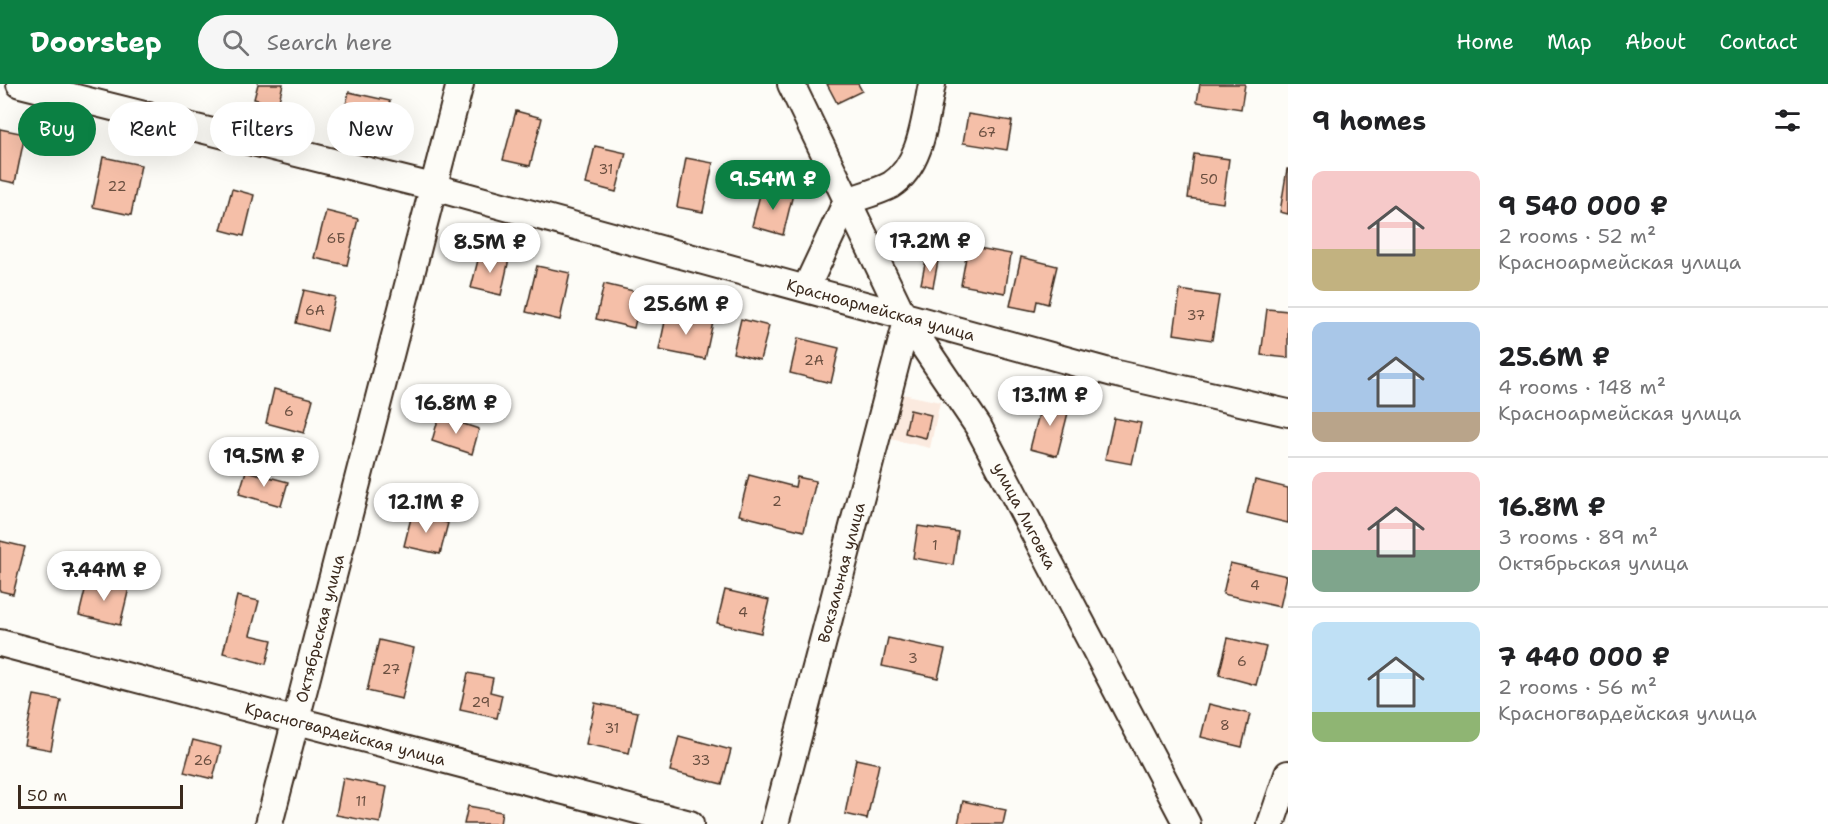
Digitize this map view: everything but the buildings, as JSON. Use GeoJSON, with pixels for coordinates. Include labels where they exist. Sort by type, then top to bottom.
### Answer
{"type":"FeatureCollection","features":[{"type":"Feature","properties":{"kind":"street","name":"Красноармейская улица"},"geometry":{"type":"LineString","coordinates":[[20,84],[433,187],[806,288],[905,318],[1113,373],[1288,413]]}},
{"type":"Feature","properties":{"kind":"street","name":"Октябрьская улица"},"geometry":{"type":"LineString","coordinates":[[269,824],[460,84]]}},
{"type":"Feature","properties":{"kind":"street","name":"улица Лиговка"},"geometry":{"type":"LineString","coordinates":[[791,84],[905,318],[978,426],[1187,824]]}},
{"type":"Feature","properties":{"kind":"street"},"geometry":{"type":"LineString","coordinates":[[806,288],[847,201],[889,186],[903,175],[912,161],[921,136],[932,84]]}},
{"type":"Feature","properties":{"kind":"street","name":"Вокзальная улица"},"geometry":{"type":"LineString","coordinates":[[775,824],[905,318]]}},
{"type":"Feature","properties":{"kind":"street","name":"Красногвардейская улица"},"geometry":{"type":"LineString","coordinates":[[0,643],[690,824]]}},
{"type":"Feature","properties":{"kind":"street"},"geometry":{"type":"LineString","coordinates":[[1271,824],[1288,774]]}},
{"type":"Feature","properties":{"kind":"shaded area"},"geometry":{"type":"Polygon","coordinates":[[[893,392],[940,402],[930,448],[882,437],[893,392]]]}}]}
